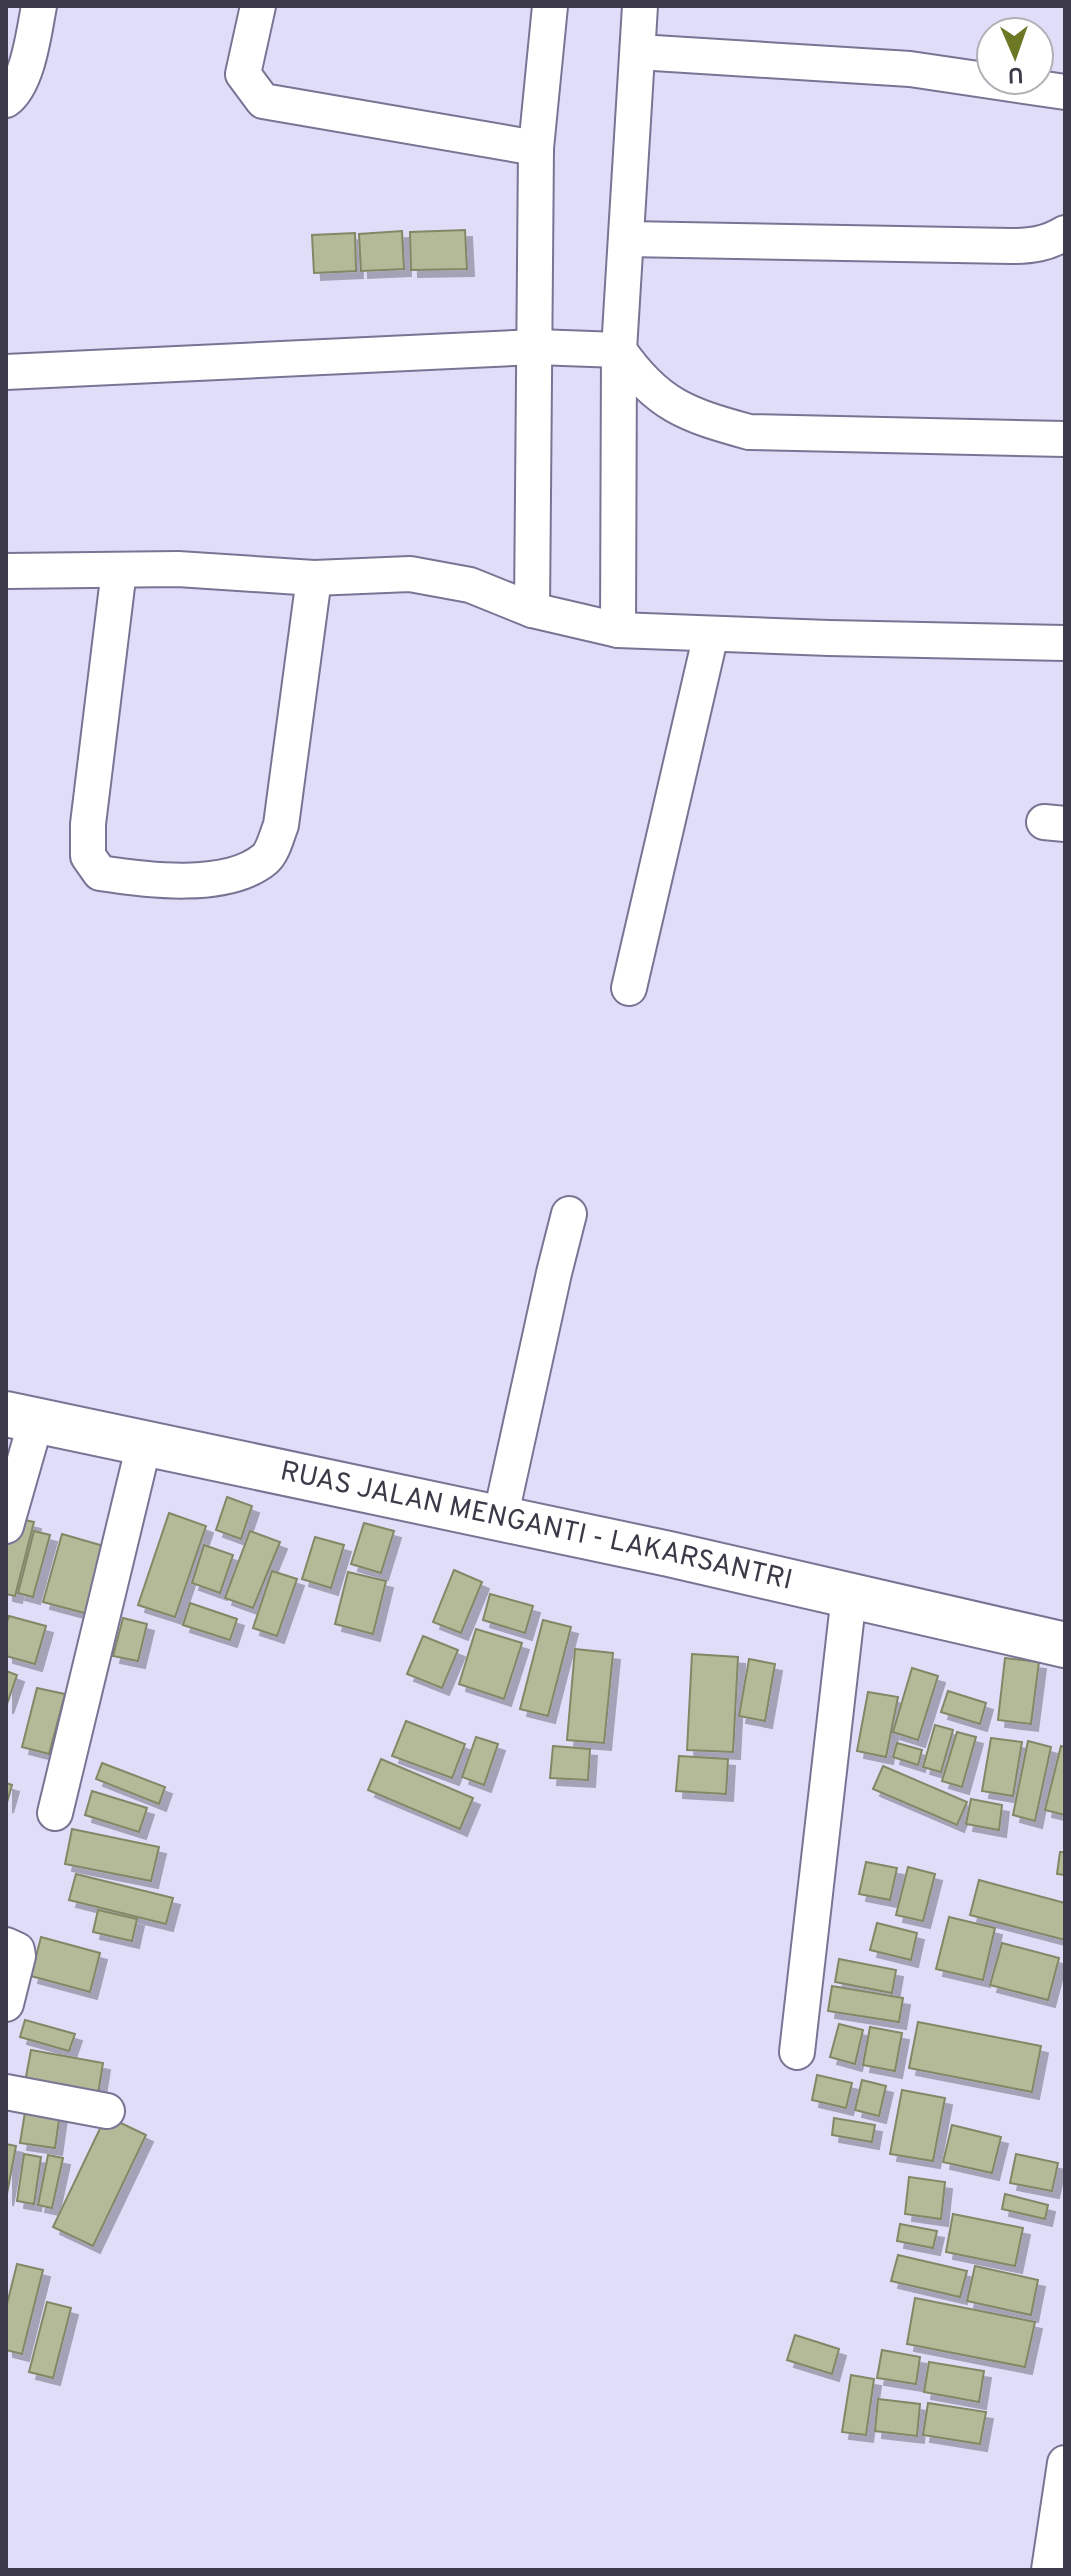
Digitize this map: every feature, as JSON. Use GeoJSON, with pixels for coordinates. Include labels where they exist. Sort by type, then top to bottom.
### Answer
{"type":"FeatureCollection","features":[{"type":"Feature","properties":{"kind":"main road","name":"RUAS JALAN MENGANTI - LAKARSANTRI"},"geometry":{"type":"LineString","coordinates":[[21,1418],[500,1519],[1065,1645]]}},
{"type":"Feature","properties":{"kind":"street"},"geometry":{"type":"LineString","coordinates":[[6,100],[15,93],[30,52],[39,6]]}},
{"type":"Feature","properties":{"kind":"street"},"geometry":{"type":"LineString","coordinates":[[258,6],[243,74],[263,101],[536,148]]}},
{"type":"Feature","properties":{"kind":"street"},"geometry":{"type":"LineString","coordinates":[[532,610],[536,148],[550,6]]}},
{"type":"Feature","properties":{"kind":"street"},"geometry":{"type":"LineString","coordinates":[[618,630],[619,350],[640,6]]}},
{"type":"Feature","properties":{"kind":"street"},"geometry":{"type":"LineString","coordinates":[[638,52],[910,69],[1065,92]]}},
{"type":"Feature","properties":{"kind":"street"},"geometry":{"type":"LineString","coordinates":[[626,239],[1011,246],[1052,241],[1065,233]]}},
{"type":"Feature","properties":{"kind":"street"},"geometry":{"type":"LineString","coordinates":[[6,372],[536,347],[619,350]]}},
{"type":"Feature","properties":{"kind":"street"},"geometry":{"type":"LineString","coordinates":[[619,350],[639,379],[665,401],[700,418],[749,432],[1065,439]]}},
{"type":"Feature","properties":{"kind":"street"},"geometry":{"type":"LineString","coordinates":[[6,571],[178,569],[314,578],[410,574],[470,585],[532,610],[618,630],[1065,643]]}},
{"type":"Feature","properties":{"kind":"street"},"geometry":{"type":"LineString","coordinates":[[119,570],[88,824],[88,856],[100,873],[148,881],[212,879],[242,872],[267,858],[281,825],[314,578]]}},
{"type":"Feature","properties":{"kind":"street"},"geometry":{"type":"LineString","coordinates":[[629,988],[711,634]]}},
{"type":"Feature","properties":{"kind":"street"},"geometry":{"type":"LineString","coordinates":[[500,1519],[569,1214]]}},
{"type":"Feature","properties":{"kind":"street"},"geometry":{"type":"LineString","coordinates":[[6,1526],[21,1418]]}},
{"type":"Feature","properties":{"kind":"street"},"geometry":{"type":"LineString","coordinates":[[55,1813],[144,1444]]}},
{"type":"Feature","properties":{"kind":"street"},"geometry":{"type":"LineString","coordinates":[[797,2052],[849,1595]]}},
{"type":"Feature","properties":{"kind":"street"},"geometry":{"type":"LineString","coordinates":[[6,1945],[18,1952],[6,2004]]}},
{"type":"Feature","properties":{"kind":"street"},"geometry":{"type":"LineString","coordinates":[[6,2092],[107,2111]]}},
{"type":"Feature","properties":{"kind":"street"},"geometry":{"type":"LineString","coordinates":[[1049,2570],[1065,2463]]}},
{"type":"Feature","properties":{"kind":"building"},"geometry":{"type":"Polygon","coordinates":[[[465,230],[467,269],[411,270],[410,232],[465,230]]]}},
{"type":"Feature","properties":{"kind":"building"},"geometry":{"type":"Polygon","coordinates":[[[402,231],[404,269],[361,271],[359,234],[402,231]]]}},
{"type":"Feature","properties":{"kind":"building"},"geometry":{"type":"Polygon","coordinates":[[[355,233],[356,271],[314,273],[312,235],[355,233]]]}},
{"type":"Feature","properties":{"kind":"building"},"geometry":{"type":"Polygon","coordinates":[[[227,1497],[252,1506],[241,1539],[216,1530],[227,1497]]]}},
{"type":"Feature","properties":{"kind":"building"},"geometry":{"type":"Polygon","coordinates":[[[169,1513],[206,1526],[175,1617],[138,1605],[169,1513]]]}},
{"type":"Feature","properties":{"kind":"building"},"geometry":{"type":"Polygon","coordinates":[[[12,1517],[34,1522],[15,1596],[6,1594],[6,1539],[12,1517]]]}},
{"type":"Feature","properties":{"kind":"building"},"geometry":{"type":"Polygon","coordinates":[[[364,1523],[394,1531],[381,1573],[351,1564],[364,1523]]]}},
{"type":"Feature","properties":{"kind":"building"},"geometry":{"type":"Polygon","coordinates":[[[34,1531],[50,1535],[33,1597],[18,1593],[34,1531]]]}},
{"type":"Feature","properties":{"kind":"building"},"geometry":{"type":"Polygon","coordinates":[[[250,1531],[280,1542],[253,1608],[225,1598],[250,1531]]]}},
{"type":"Feature","properties":{"kind":"building"},"geometry":{"type":"Polygon","coordinates":[[[62,1534],[107,1547],[88,1614],[43,1602],[62,1534]]]}},
{"type":"Feature","properties":{"kind":"building"},"geometry":{"type":"Polygon","coordinates":[[[315,1537],[344,1545],[331,1588],[302,1579],[315,1537]]]}},
{"type":"Feature","properties":{"kind":"building"},"geometry":{"type":"Polygon","coordinates":[[[204,1545],[233,1555],[220,1593],[192,1583],[204,1545]]]}},
{"type":"Feature","properties":{"kind":"building"},"geometry":{"type":"Polygon","coordinates":[[[454,1570],[482,1582],[461,1633],[433,1622],[454,1570]]]}},
{"type":"Feature","properties":{"kind":"building"},"geometry":{"type":"Polygon","coordinates":[[[272,1571],[297,1579],[277,1636],[253,1628],[272,1571]]]}},
{"type":"Feature","properties":{"kind":"building"},"geometry":{"type":"Polygon","coordinates":[[[348,1572],[386,1581],[373,1634],[335,1624],[348,1572]]]}},
{"type":"Feature","properties":{"kind":"building"},"geometry":{"type":"Polygon","coordinates":[[[490,1594],[533,1606],[525,1633],[483,1620],[490,1594]]]}},
{"type":"Feature","properties":{"kind":"building"},"geometry":{"type":"Polygon","coordinates":[[[190,1603],[237,1619],[230,1640],[183,1625],[190,1603]]]}},
{"type":"Feature","properties":{"kind":"building"},"geometry":{"type":"Polygon","coordinates":[[[9,1616],[46,1626],[35,1664],[6,1656],[9,1616]]]}},
{"type":"Feature","properties":{"kind":"building"},"geometry":{"type":"Polygon","coordinates":[[[123,1618],[147,1624],[138,1661],[113,1656],[123,1618]]]}},
{"type":"Feature","properties":{"kind":"building"},"geometry":{"type":"Polygon","coordinates":[[[543,1620],[571,1627],[548,1716],[520,1709],[543,1620]]]}},
{"type":"Feature","properties":{"kind":"building"},"geometry":{"type":"Polygon","coordinates":[[[476,1629],[522,1643],[504,1699],[459,1684],[476,1629]]]}},
{"type":"Feature","properties":{"kind":"building"},"geometry":{"type":"Polygon","coordinates":[[[423,1636],[458,1650],[442,1688],[407,1674],[423,1636]]]}},
{"type":"Feature","properties":{"kind":"building"},"geometry":{"type":"Polygon","coordinates":[[[575,1649],[613,1653],[604,1743],[567,1740],[575,1649]]]}},
{"type":"Feature","properties":{"kind":"building"},"geometry":{"type":"Polygon","coordinates":[[[692,1654],[738,1657],[733,1752],[687,1750],[692,1654]]]}},
{"type":"Feature","properties":{"kind":"building"},"geometry":{"type":"Polygon","coordinates":[[[1005,1658],[1039,1662],[1031,1724],[998,1720],[1005,1658]]]}},
{"type":"Feature","properties":{"kind":"building"},"geometry":{"type":"Polygon","coordinates":[[[749,1659],[775,1664],[765,1721],[739,1716],[749,1659]]]}},
{"type":"Feature","properties":{"kind":"building"},"geometry":{"type":"Polygon","coordinates":[[[912,1668],[938,1676],[918,1740],[893,1732],[912,1668]]]}},
{"type":"Feature","properties":{"kind":"building"},"geometry":{"type":"Polygon","coordinates":[[[6,1671],[17,1675],[6,1707],[6,1671]]]}},
{"type":"Feature","properties":{"kind":"building"},"geometry":{"type":"Polygon","coordinates":[[[37,1688],[65,1694],[49,1754],[22,1747],[37,1688]]]}},
{"type":"Feature","properties":{"kind":"building"},"geometry":{"type":"Polygon","coordinates":[[[948,1691],[986,1703],[980,1724],[941,1712],[948,1691]]]}},
{"type":"Feature","properties":{"kind":"building"},"geometry":{"type":"Polygon","coordinates":[[[868,1692],[898,1697],[886,1757],[857,1751],[868,1692]]]}},
{"type":"Feature","properties":{"kind":"building"},"geometry":{"type":"Polygon","coordinates":[[[406,1721],[465,1744],[452,1778],[392,1756],[406,1721]]]}},
{"type":"Feature","properties":{"kind":"building"},"geometry":{"type":"Polygon","coordinates":[[[935,1725],[953,1730],[941,1772],[923,1767],[935,1725]]]}},
{"type":"Feature","properties":{"kind":"building"},"geometry":{"type":"Polygon","coordinates":[[[957,1732],[976,1737],[962,1787],[942,1781],[957,1732]]]}},
{"type":"Feature","properties":{"kind":"building"},"geometry":{"type":"Polygon","coordinates":[[[476,1737],[498,1744],[484,1785],[462,1777],[476,1737]]]}},
{"type":"Feature","properties":{"kind":"building"},"geometry":{"type":"Polygon","coordinates":[[[991,1738],[1022,1742],[1013,1796],[982,1791],[991,1738]]]}},
{"type":"Feature","properties":{"kind":"building"},"geometry":{"type":"Polygon","coordinates":[[[1028,1741],[1051,1747],[1035,1821],[1013,1815],[1028,1741]]]}},
{"type":"Feature","properties":{"kind":"building"},"geometry":{"type":"Polygon","coordinates":[[[897,1743],[922,1750],[918,1765],[893,1757],[897,1743]]]}},
{"type":"Feature","properties":{"kind":"building"},"geometry":{"type":"Polygon","coordinates":[[[553,1746],[590,1749],[588,1780],[550,1778],[553,1746]]]}},
{"type":"Feature","properties":{"kind":"building"},"geometry":{"type":"Polygon","coordinates":[[[1061,1746],[1065,1747],[1065,1815],[1045,1810],[1061,1746]]]}},
{"type":"Feature","properties":{"kind":"building"},"geometry":{"type":"Polygon","coordinates":[[[679,1756],[728,1759],[726,1794],[676,1791],[679,1756]]]}},
{"type":"Feature","properties":{"kind":"building"},"geometry":{"type":"Polygon","coordinates":[[[381,1759],[473,1798],[460,1829],[368,1790],[381,1759]]]}},
{"type":"Feature","properties":{"kind":"building"},"geometry":{"type":"Polygon","coordinates":[[[102,1763],[165,1787],[159,1804],[96,1779],[102,1763]]]}},
{"type":"Feature","properties":{"kind":"building"},"geometry":{"type":"Polygon","coordinates":[[[883,1766],[967,1802],[957,1825],[873,1789],[883,1766]]]}},
{"type":"Feature","properties":{"kind":"building"},"geometry":{"type":"Polygon","coordinates":[[[6,1783],[12,1785],[6,1806],[6,1783]]]}},
{"type":"Feature","properties":{"kind":"building"},"geometry":{"type":"Polygon","coordinates":[[[92,1791],[147,1808],[139,1832],[85,1815],[92,1791]]]}},
{"type":"Feature","properties":{"kind":"building"},"geometry":{"type":"Polygon","coordinates":[[[971,1799],[1002,1805],[999,1830],[966,1824],[971,1799]]]}},
{"type":"Feature","properties":{"kind":"building"},"geometry":{"type":"Polygon","coordinates":[[[72,1829],[159,1847],[151,1881],[65,1864],[72,1829]]]}},
{"type":"Feature","properties":{"kind":"building"},"geometry":{"type":"Polygon","coordinates":[[[1060,1852],[1065,1852],[1065,1875],[1057,1874],[1060,1852]]]}},
{"type":"Feature","properties":{"kind":"building"},"geometry":{"type":"Polygon","coordinates":[[[866,1862],[897,1868],[890,1900],[859,1894],[866,1862]]]}},
{"type":"Feature","properties":{"kind":"building"},"geometry":{"type":"Polygon","coordinates":[[[908,1867],[935,1874],[923,1921],[896,1915],[908,1867]]]}},
{"type":"Feature","properties":{"kind":"building"},"geometry":{"type":"Polygon","coordinates":[[[76,1874],[173,1898],[166,1924],[69,1900],[76,1874]]]}},
{"type":"Feature","properties":{"kind":"building"},"geometry":{"type":"Polygon","coordinates":[[[979,1880],[1065,1903],[1065,1940],[970,1915],[979,1880]]]}},
{"type":"Feature","properties":{"kind":"building"},"geometry":{"type":"Polygon","coordinates":[[[98,1910],[137,1919],[132,1941],[93,1932],[98,1910]]]}},
{"type":"Feature","properties":{"kind":"building"},"geometry":{"type":"Polygon","coordinates":[[[949,1917],[995,1928],[983,1980],[936,1969],[949,1917]]]}},
{"type":"Feature","properties":{"kind":"building"},"geometry":{"type":"Polygon","coordinates":[[[877,1923],[917,1933],[911,1960],[870,1950],[877,1923]]]}},
{"type":"Feature","properties":{"kind":"building"},"geometry":{"type":"Polygon","coordinates":[[[41,1937],[100,1953],[90,1992],[31,1976],[41,1937]]]}},
{"type":"Feature","properties":{"kind":"building"},"geometry":{"type":"Polygon","coordinates":[[[1002,1943],[1059,1958],[1048,2000],[990,1985],[1002,1943]]]}},
{"type":"Feature","properties":{"kind":"building"},"geometry":{"type":"Polygon","coordinates":[[[839,1959],[896,1970],[892,1993],[835,1982],[839,1959]]]}},
{"type":"Feature","properties":{"kind":"building"},"geometry":{"type":"Polygon","coordinates":[[[832,1986],[903,1998],[899,2022],[828,2011],[832,1986]]]}},
{"type":"Feature","properties":{"kind":"building"},"geometry":{"type":"Polygon","coordinates":[[[25,2020],[75,2034],[69,2051],[20,2037],[25,2020]]]}},
{"type":"Feature","properties":{"kind":"building"},"geometry":{"type":"Polygon","coordinates":[[[918,2022],[1041,2046],[1032,2092],[909,2068],[918,2022]]]}},
{"type":"Feature","properties":{"kind":"building"},"geometry":{"type":"Polygon","coordinates":[[[839,2024],[863,2030],[855,2064],[830,2057],[839,2024]]]}},
{"type":"Feature","properties":{"kind":"building"},"geometry":{"type":"Polygon","coordinates":[[[870,2027],[902,2033],[895,2071],[863,2065],[870,2027]]]}},
{"type":"Feature","properties":{"kind":"building"},"geometry":{"type":"Polygon","coordinates":[[[31,2050],[103,2063],[98,2094],[25,2082],[31,2050]]]}},
{"type":"Feature","properties":{"kind":"building"},"geometry":{"type":"Polygon","coordinates":[[[817,2075],[852,2083],[846,2108],[812,2100],[817,2075]]]}},
{"type":"Feature","properties":{"kind":"building"},"geometry":{"type":"Polygon","coordinates":[[[862,2080],[886,2086],[879,2116],[855,2110],[862,2080]]]}},
{"type":"Feature","properties":{"kind":"building"},"geometry":{"type":"Polygon","coordinates":[[[902,2090],[945,2098],[933,2161],[890,2154],[902,2090]]]}},
{"type":"Feature","properties":{"kind":"building"},"geometry":{"type":"Polygon","coordinates":[[[27,2100],[61,2106],[55,2148],[20,2143],[27,2100]]]}},
{"type":"Feature","properties":{"kind":"building"},"geometry":{"type":"Polygon","coordinates":[[[106,2116],[146,2135],[93,2246],[53,2227],[106,2116]]]}},
{"type":"Feature","properties":{"kind":"building"},"geometry":{"type":"Polygon","coordinates":[[[834,2118],[875,2125],[872,2142],[832,2135],[834,2118]]]}},
{"type":"Feature","properties":{"kind":"building"},"geometry":{"type":"Polygon","coordinates":[[[952,2125],[1001,2137],[992,2173],[943,2162],[952,2125]]]}},
{"type":"Feature","properties":{"kind":"building"},"geometry":{"type":"Polygon","coordinates":[[[6,2144],[16,2146],[6,2199],[6,2144]]]}},
{"type":"Feature","properties":{"kind":"building"},"geometry":{"type":"Polygon","coordinates":[[[24,2154],[41,2157],[34,2204],[17,2201],[24,2154]]]}},
{"type":"Feature","properties":{"kind":"building"},"geometry":{"type":"Polygon","coordinates":[[[1016,2154],[1058,2163],[1052,2191],[1010,2183],[1016,2154]]]}},
{"type":"Feature","properties":{"kind":"building"},"geometry":{"type":"Polygon","coordinates":[[[48,2155],[63,2158],[52,2208],[38,2205],[48,2155]]]}},
{"type":"Feature","properties":{"kind":"building"},"geometry":{"type":"Polygon","coordinates":[[[909,2177],[945,2182],[941,2219],[905,2214],[909,2177]]]}},
{"type":"Feature","properties":{"kind":"building"},"geometry":{"type":"Polygon","coordinates":[[[1005,2194],[1048,2205],[1045,2219],[1002,2209],[1005,2194]]]}},
{"type":"Feature","properties":{"kind":"building"},"geometry":{"type":"Polygon","coordinates":[[[953,2214],[1023,2228],[1015,2266],[946,2252],[953,2214]]]}},
{"type":"Feature","properties":{"kind":"building"},"geometry":{"type":"Polygon","coordinates":[[[900,2224],[937,2231],[933,2248],[897,2241],[900,2224]]]}},
{"type":"Feature","properties":{"kind":"building"},"geometry":{"type":"Polygon","coordinates":[[[898,2255],[967,2271],[960,2297],[891,2281],[898,2255]]]}},
{"type":"Feature","properties":{"kind":"building"},"geometry":{"type":"Polygon","coordinates":[[[17,2264],[43,2270],[22,2354],[6,2350],[6,2308],[17,2264]]]}},
{"type":"Feature","properties":{"kind":"building"},"geometry":{"type":"Polygon","coordinates":[[[975,2266],[1038,2280],[1031,2315],[967,2301],[975,2266]]]}},
{"type":"Feature","properties":{"kind":"building"},"geometry":{"type":"Polygon","coordinates":[[[915,2298],[1035,2322],[1025,2367],[907,2344],[915,2298]]]}},
{"type":"Feature","properties":{"kind":"building"},"geometry":{"type":"Polygon","coordinates":[[[47,2302],[71,2308],[53,2378],[29,2372],[47,2302]]]}},
{"type":"Feature","properties":{"kind":"building"},"geometry":{"type":"Polygon","coordinates":[[[795,2335],[839,2349],[832,2374],[787,2360],[795,2335]]]}},
{"type":"Feature","properties":{"kind":"building"},"geometry":{"type":"Polygon","coordinates":[[[882,2350],[920,2357],[916,2384],[877,2378],[882,2350]]]}},
{"type":"Feature","properties":{"kind":"building"},"geometry":{"type":"Polygon","coordinates":[[[929,2362],[984,2371],[979,2402],[924,2392],[929,2362]]]}},
{"type":"Feature","properties":{"kind":"building"},"geometry":{"type":"Polygon","coordinates":[[[851,2375],[874,2379],[866,2435],[842,2432],[851,2375]]]}},
{"type":"Feature","properties":{"kind":"building"},"geometry":{"type":"Polygon","coordinates":[[[878,2399],[920,2404],[917,2436],[875,2431],[878,2399]]]}},
{"type":"Feature","properties":{"kind":"building"},"geometry":{"type":"Polygon","coordinates":[[[928,2403],[986,2412],[980,2444],[923,2435],[928,2403]]]}}]}
